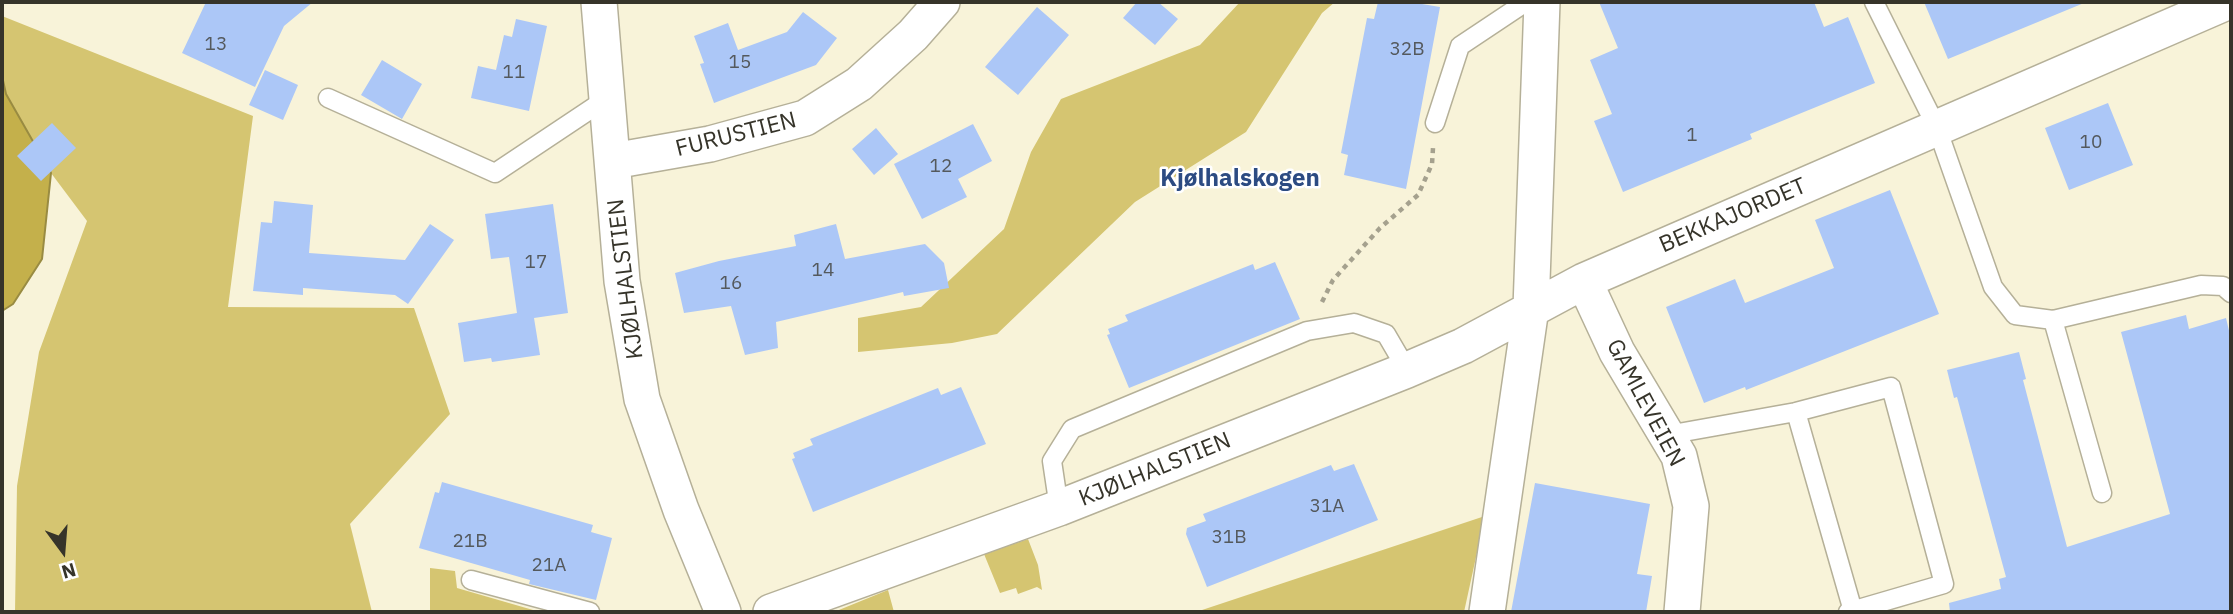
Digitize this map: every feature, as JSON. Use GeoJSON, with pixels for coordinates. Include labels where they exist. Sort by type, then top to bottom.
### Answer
{"type":"FeatureCollection","features":[{"type":"Feature","properties":{"kind":"street","name":"KJØLHALSTIEN"},"geometry":{"type":"LineString","coordinates":[[599,2],[622,281],[642,399],[681,509],[723,612]]}},
{"type":"Feature","properties":{"kind":"street","name":"FURUSTIEN"},"geometry":{"type":"LineString","coordinates":[[613,161],[710,145],[805,118],[859,84],[913,35],[942,2]]}},
{"type":"Feature","properties":{"kind":"street"},"geometry":{"type":"LineString","coordinates":[[1487,612],[1531,309],[1542,2]]}},
{"type":"Feature","properties":{"kind":"street","name":"BEKKAJORDET"},"geometry":{"type":"LineString","coordinates":[[1531,309],[1584,281],[2227,2]]}},
{"type":"Feature","properties":{"kind":"street","name":"GAMLEVEIEN"},"geometry":{"type":"LineString","coordinates":[[1584,281],[1617,352],[1679,456],[1691,506],[1682,612]]}},
{"type":"Feature","properties":{"kind":"street","name":"KJØLHALSTIEN"},"geometry":{"type":"LineString","coordinates":[[771,612],[1059,508],[1407,370],[1463,346],[1531,309]]}},
{"type":"Feature","properties":{"kind":"lane"},"geometry":{"type":"LineString","coordinates":[[1435,123],[1460,46],[1526,2]]}},
{"type":"Feature","properties":{"kind":"lane"},"geometry":{"type":"LineString","coordinates":[[1874,2],[1937,128],[1993,287],[2015,315],[2053,320],[2201,285],[2223,286],[2231,293]]}},
{"type":"Feature","properties":{"kind":"lane"},"geometry":{"type":"LineString","coordinates":[[328,98],[495,173],[606,99]]}},
{"type":"Feature","properties":{"kind":"lane"},"geometry":{"type":"LineString","coordinates":[[2053,320],[2102,493]]}},
{"type":"Feature","properties":{"kind":"lane"},"geometry":{"type":"LineString","coordinates":[[1059,508],[1052,461],[1072,429],[1307,331],[1354,323],[1386,334],[1407,370]]}},
{"type":"Feature","properties":{"kind":"lane"},"geometry":{"type":"LineString","coordinates":[[1667,435],[1796,412],[1891,387],[1944,584],[1851,612],[1796,412]]}},
{"type":"Feature","properties":{"kind":"lane"},"geometry":{"type":"LineString","coordinates":[[471,580],[590,612]]}},
{"type":"Feature","properties":{"kind":"path"},"geometry":{"type":"LineString","coordinates":[[1307,331],[1334,280],[1380,228],[1418,195],[1432,164],[1435,123]]}},
{"type":"Feature","properties":{"kind":"shaded area"},"geometry":{"type":"Polygon","coordinates":[[[1240,2],[1335,2],[1322,13],[1246,132],[1135,202],[997,334],[952,343],[858,352],[858,318],[921,307],[1004,229],[1031,152],[1061,99],[1200,45],[1240,2]]]}},
{"type":"Feature","properties":{"kind":"shaded area"},"geometry":{"type":"Polygon","coordinates":[[[2,16],[253,116],[228,307],[414,308],[450,414],[350,524],[372,612],[15,612],[17,486],[39,352],[87,221],[51,173],[6,94],[2,76],[2,16]]]}},
{"type":"Feature","properties":{"kind":"shaded area"},"geometry":{"type":"Polygon","coordinates":[[[2,76],[6,94],[51,173],[42,259],[13,304],[2,311],[2,76]]]}},
{"type":"Feature","properties":{"kind":"shaded area"},"geometry":{"type":"Polygon","coordinates":[[[1485,516],[1464,612],[1196,612],[1485,516]]]}},
{"type":"Feature","properties":{"kind":"shaded area"},"geometry":{"type":"Polygon","coordinates":[[[1028,539],[1038,565],[1042,590],[1037,587],[1018,594],[1016,588],[1000,593],[984,554],[1028,539]]]}},
{"type":"Feature","properties":{"kind":"shaded area"},"geometry":{"type":"Polygon","coordinates":[[[430,568],[455,571],[457,588],[540,612],[430,612],[430,568]]]}},
{"type":"Feature","properties":{"kind":"shaded area"},"geometry":{"type":"Polygon","coordinates":[[[888,590],[894,612],[834,612],[888,590]]]}},
{"type":"Feature","properties":{"kind":"building"},"geometry":{"type":"Polygon","coordinates":[[[206,2],[313,2],[284,26],[255,87],[182,53],[206,2]]]}},
{"type":"Feature","properties":{"kind":"building"},"geometry":{"type":"Polygon","coordinates":[[[1137,2],[1158,2],[1178,19],[1155,45],[1123,18],[1137,2]]]}},
{"type":"Feature","properties":{"kind":"building"},"geometry":{"type":"Polygon","coordinates":[[[1378,2],[1410,2],[1440,7],[1406,189],[1344,175],[1348,155],[1341,153],[1367,18],[1374,19],[1378,2]]]}},
{"type":"Feature","properties":{"kind":"building"},"geometry":{"type":"Polygon","coordinates":[[[1599,2],[1814,2],[1824,27],[1848,17],[1875,83],[1750,134],[1752,139],[1623,192],[1594,121],[1612,114],[1590,60],[1618,48],[1599,2]]]}},
{"type":"Feature","properties":{"kind":"building"},"geometry":{"type":"Polygon","coordinates":[[[1924,2],[2084,2],[2084,3],[1948,59],[1924,2]]]}},
{"type":"Feature","properties":{"kind":"building"},"geometry":{"type":"Polygon","coordinates":[[[1037,7],[1069,35],[1018,95],[985,67],[1037,7]]]}},
{"type":"Feature","properties":{"kind":"building"},"geometry":{"type":"Polygon","coordinates":[[[803,12],[837,38],[816,65],[714,103],[700,64],[704,63],[694,36],[728,23],[738,50],[787,32],[803,12]]]}},
{"type":"Feature","properties":{"kind":"building"},"geometry":{"type":"Polygon","coordinates":[[[516,19],[547,26],[529,111],[471,98],[478,66],[496,70],[504,35],[512,37],[516,19]]]}},
{"type":"Feature","properties":{"kind":"building"},"geometry":{"type":"Polygon","coordinates":[[[382,60],[422,84],[402,119],[361,95],[382,60]]]}},
{"type":"Feature","properties":{"kind":"building"},"geometry":{"type":"Polygon","coordinates":[[[265,70],[298,85],[283,120],[249,105],[265,70]]]}},
{"type":"Feature","properties":{"kind":"building"},"geometry":{"type":"Polygon","coordinates":[[[2108,103],[2133,165],[2069,190],[2045,128],[2108,103]]]}},
{"type":"Feature","properties":{"kind":"building"},"geometry":{"type":"Polygon","coordinates":[[[52,123],[76,148],[41,181],[17,156],[52,123]]]}},
{"type":"Feature","properties":{"kind":"building"},"geometry":{"type":"Polygon","coordinates":[[[973,124],[992,161],[958,179],[967,197],[922,219],[894,164],[973,124]]]}},
{"type":"Feature","properties":{"kind":"building"},"geometry":{"type":"Polygon","coordinates":[[[876,128],[898,154],[874,175],[852,149],[876,128]]]}},
{"type":"Feature","properties":{"kind":"building"},"geometry":{"type":"Polygon","coordinates":[[[1890,190],[1939,314],[1746,390],[1745,387],[1704,403],[1666,307],[1735,279],[1745,303],[1834,268],[1815,220],[1890,190]]]}},
{"type":"Feature","properties":{"kind":"building"},"geometry":{"type":"Polygon","coordinates":[[[274,201],[313,205],[309,253],[405,260],[430,224],[454,240],[408,304],[395,295],[303,288],[303,295],[253,291],[261,222],[272,223],[274,201]]]}},
{"type":"Feature","properties":{"kind":"building"},"geometry":{"type":"Polygon","coordinates":[[[553,204],[568,313],[534,318],[540,355],[492,362],[491,358],[464,362],[458,323],[517,313],[509,257],[491,259],[485,214],[553,204]]]}},
{"type":"Feature","properties":{"kind":"building"},"geometry":{"type":"Polygon","coordinates":[[[836,224],[845,259],[925,244],[944,263],[949,288],[904,296],[903,292],[776,322],[778,348],[745,355],[731,306],[684,313],[675,273],[719,261],[796,246],[794,235],[836,224]]]}},
{"type":"Feature","properties":{"kind":"building"},"geometry":{"type":"Polygon","coordinates":[[[1275,262],[1300,319],[1129,388],[1107,335],[1110,334],[1108,329],[1128,321],[1125,315],[1253,264],[1255,270],[1275,262]]]}},
{"type":"Feature","properties":{"kind":"building"},"geometry":{"type":"Polygon","coordinates":[[[2186,315],[2189,329],[2226,318],[2231,339],[2231,612],[1950,612],[1949,603],[2001,589],[1999,579],[2006,577],[1957,397],[1954,398],[1947,370],[2019,352],[2026,379],[2023,380],[2067,547],[2170,514],[2121,332],[2186,315]]]}},
{"type":"Feature","properties":{"kind":"building"},"geometry":{"type":"Polygon","coordinates":[[[961,387],[986,444],[813,512],[792,459],[795,458],[793,453],[813,445],[810,439],[938,388],[941,395],[961,387]]]}},
{"type":"Feature","properties":{"kind":"building"},"geometry":{"type":"Polygon","coordinates":[[[1354,464],[1378,520],[1207,587],[1186,534],[1187,528],[1206,521],[1203,514],[1331,465],[1334,471],[1354,464]]]}},
{"type":"Feature","properties":{"kind":"building"},"geometry":{"type":"Polygon","coordinates":[[[442,482],[593,525],[591,532],[612,538],[596,600],[529,584],[530,580],[419,548],[435,492],[439,493],[442,482]]]}},
{"type":"Feature","properties":{"kind":"building"},"geometry":{"type":"Polygon","coordinates":[[[1535,483],[1650,504],[1637,574],[1652,576],[1646,612],[1511,612],[1535,483]]]}},
{"type":"Feature","properties":{"kind":"district","name":"Kjølhalskogen"},"geometry":{"type":"Point","coordinates":[1240,179]}}]}
